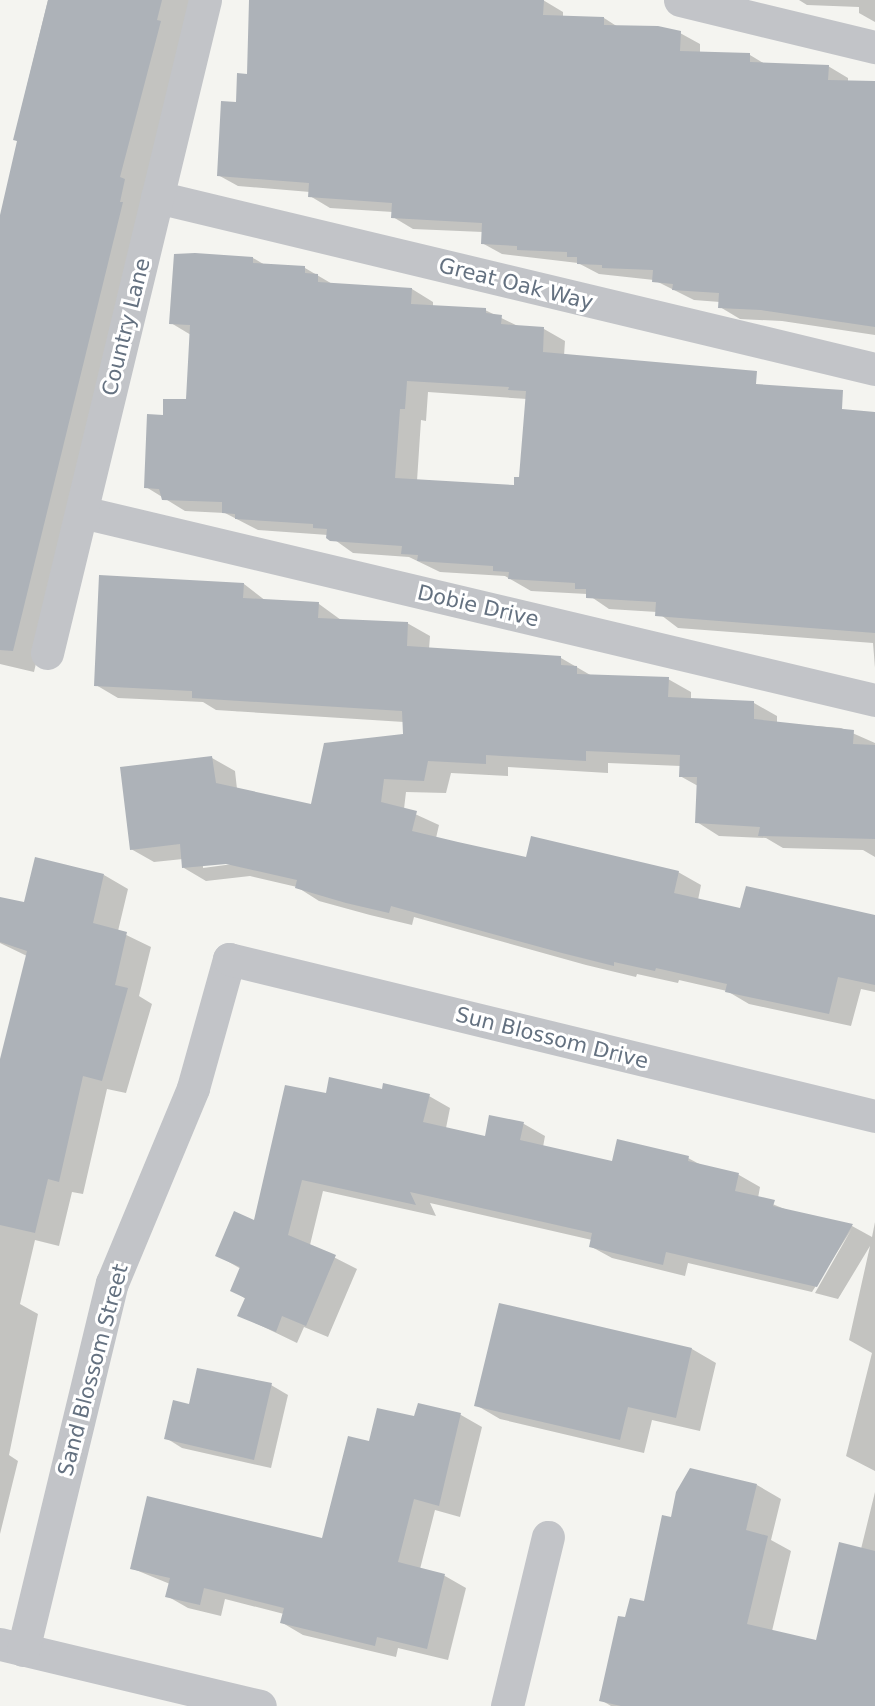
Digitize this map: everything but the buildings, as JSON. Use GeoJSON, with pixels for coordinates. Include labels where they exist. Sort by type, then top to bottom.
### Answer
{"type":"FeatureCollection","features":[{"type":"Feature","properties":{"kind":"street","name":"Country Lane"},"geometry":{"type":"LineString","coordinates":[[47,653],[205,0]]}},
{"type":"Feature","properties":{"kind":"street"},"geometry":{"type":"LineString","coordinates":[[680,0],[875,47]]}},
{"type":"Feature","properties":{"kind":"street","name":"Great Oak Way"},"geometry":{"type":"LineString","coordinates":[[157,197],[875,369]]}},
{"type":"Feature","properties":{"kind":"street","name":"Dobie Drive"},"geometry":{"type":"LineString","coordinates":[[82,512],[875,700]]}},
{"type":"Feature","properties":{"kind":"street","name":"Sun Blossom Drive"},"geometry":{"type":"LineString","coordinates":[[229,959],[875,1116]]}},
{"type":"Feature","properties":{"kind":"street","name":"Sand Blossom Street"},"geometry":{"type":"LineString","coordinates":[[12,1647],[112,1283],[193,1088],[229,959]]}},
{"type":"Feature","properties":{"kind":"street"},"geometry":{"type":"LineString","coordinates":[[507,1706],[548,1537]]}},
{"type":"Feature","properties":{"kind":"street"},"geometry":{"type":"LineString","coordinates":[[12,1647],[260,1706]]}}]}
